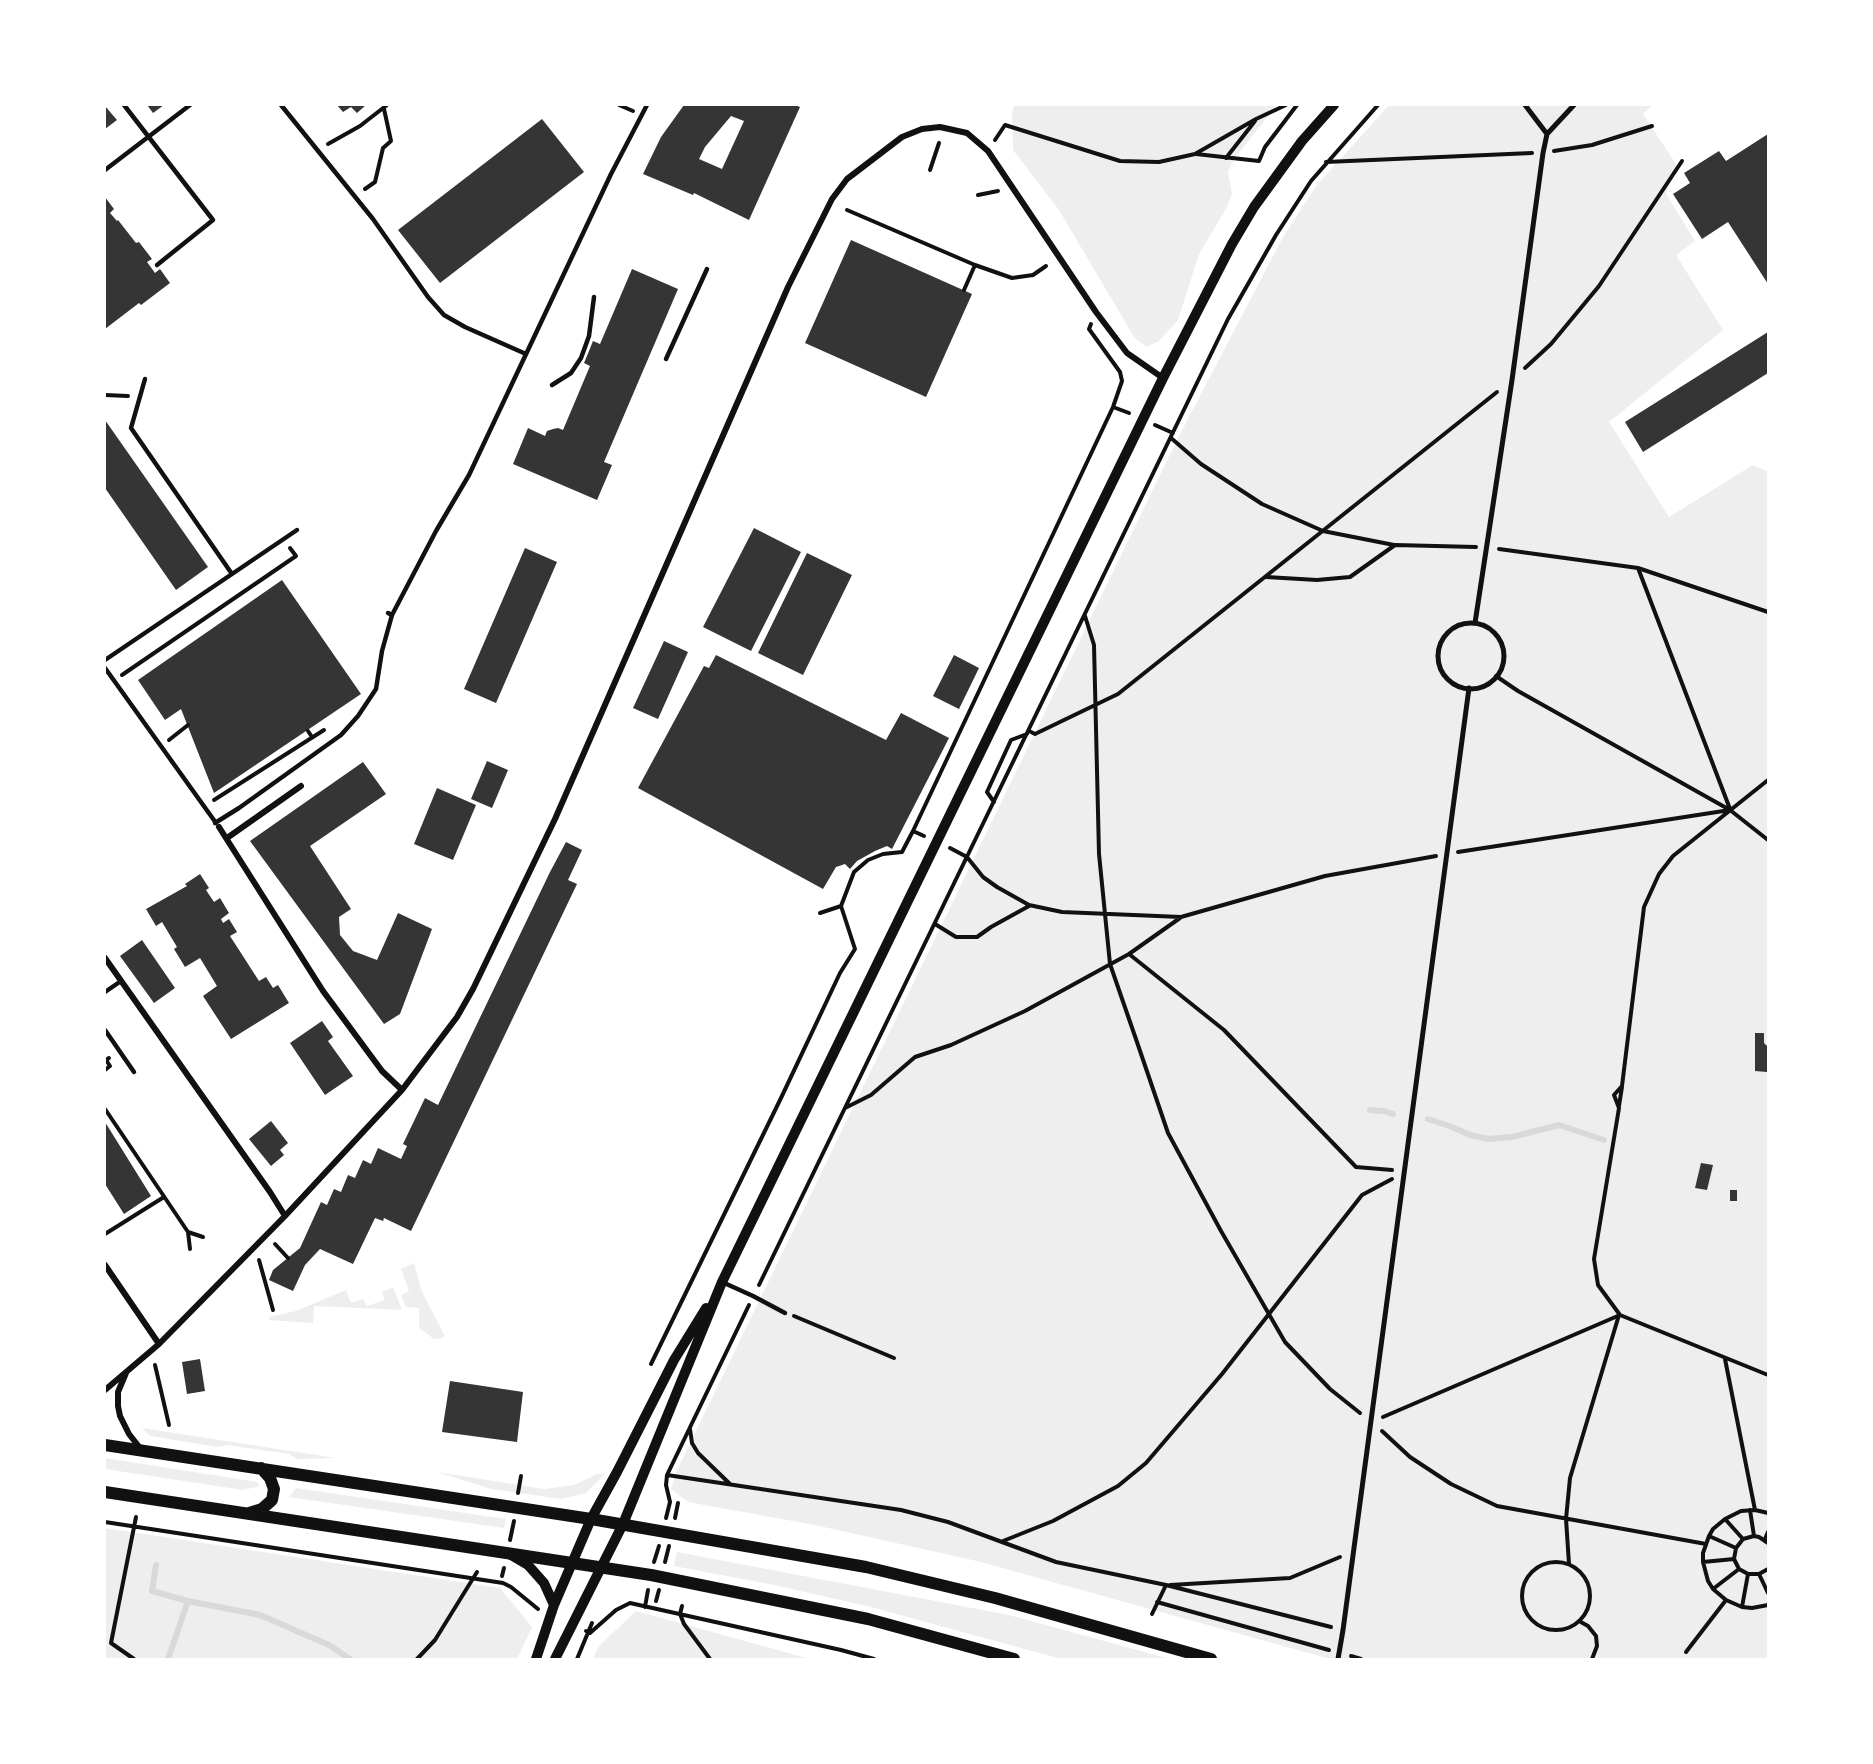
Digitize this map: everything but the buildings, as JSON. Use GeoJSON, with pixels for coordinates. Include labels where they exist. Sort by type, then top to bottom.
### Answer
{"type":"FeatureCollection","features":[{"type":"Feature","properties":{"kind":"main road"},"geometry":{"type":"LineString","coordinates":[[105,1445],[591,1518],[866,1567],[994,1598],[1211,1659]]}},
{"type":"Feature","properties":{"kind":"main road"},"geometry":{"type":"LineString","coordinates":[[248,1514],[262,1509],[272,1500],[274,1489],[270,1478],[261,1468]]}},
{"type":"Feature","properties":{"kind":"main road"},"geometry":{"type":"LineString","coordinates":[[105,1492],[656,1576],[868,1618],[1014,1659]]}},
{"type":"Feature","properties":{"kind":"street"},"geometry":{"type":"LineString","coordinates":[[555,1659],[603,1568],[623,1524],[722,1282],[1163,378],[1232,244],[1254,207],[1302,141],[1334,105]]}},
{"type":"Feature","properties":{"kind":"street"},"geometry":{"type":"LineString","coordinates":[[1525,105],[1547,134]]}},
{"type":"Feature","properties":{"kind":"street"},"geometry":{"type":"LineString","coordinates":[[1475,623],[1512,380],[1543,153],[1547,134],[1574,105]]}},
{"type":"Feature","properties":{"kind":"street"},"geometry":{"type":"LineString","coordinates":[[105,1390],[159,1344],[285,1216],[402,1090],[457,1017],[473,989],[560,808],[788,287],[832,200],[847,179],[902,137],[922,129],[940,127],[967,133],[988,151],[1096,312],[1127,353],[1163,378]]}},
{"type":"Feature","properties":{"kind":"street"},"geometry":{"type":"LineString","coordinates":[[1467,623],[1475,623],[1491,630],[1501,644],[1503,661],[1496,676],[1484,685],[1469,688],[1455,684],[1443,673],[1439,665],[1438,649],[1446,634],[1452,629],[1467,623]]}},
{"type":"Feature","properties":{"kind":"street"},"geometry":{"type":"LineString","coordinates":[[1338,1659],[1469,688]]}},
{"type":"Feature","properties":{"kind":"street"},"geometry":{"type":"LineString","coordinates":[[226,838],[301,786]]}},
{"type":"Feature","properties":{"kind":"street"},"geometry":{"type":"LineString","coordinates":[[217,825],[323,991],[382,1071],[402,1090]]}},
{"type":"Feature","properties":{"kind":"street"},"geometry":{"type":"LineString","coordinates":[[105,958],[285,1216]]}},
{"type":"Feature","properties":{"kind":"street"},"geometry":{"type":"LineString","coordinates":[[105,1265],[159,1344]]}},
{"type":"Feature","properties":{"kind":"street"},"geometry":{"type":"LineString","coordinates":[[536,1659],[570,1563],[591,1518],[674,1360],[722,1282]]}},
{"type":"Feature","properties":{"kind":"street"},"geometry":{"type":"LineString","coordinates":[[128,1370],[118,1392],[118,1406],[129,1434],[141,1450]]}},
{"type":"Feature","properties":{"kind":"street"},"geometry":{"type":"LineString","coordinates":[[508,1553],[528,1565],[544,1583],[552,1610]]}},
{"type":"Feature","properties":{"kind":"lane"},"geometry":{"type":"LineString","coordinates":[[124,105],[213,220],[157,265]]}},
{"type":"Feature","properties":{"kind":"lane"},"geometry":{"type":"LineString","coordinates":[[105,168],[190,105]]}},
{"type":"Feature","properties":{"kind":"lane"},"geometry":{"type":"LineString","coordinates":[[280,105],[354,196],[444,315],[465,327],[526,354]]}},
{"type":"Feature","properties":{"kind":"lane"},"geometry":{"type":"LineString","coordinates":[[105,668],[217,825],[341,735],[358,716],[376,689],[390,614],[469,475],[611,174],[647,105]]}},
{"type":"Feature","properties":{"kind":"lane"},"geometry":{"type":"LineString","coordinates":[[666,359],[707,269]]}},
{"type":"Feature","properties":{"kind":"lane"},"geometry":{"type":"LineString","coordinates":[[552,385],[571,373],[581,358],[589,336],[594,297]]}},
{"type":"Feature","properties":{"kind":"lane"},"geometry":{"type":"LineString","coordinates":[[145,379],[131,428],[232,574]]}},
{"type":"Feature","properties":{"kind":"lane"},"geometry":{"type":"LineString","coordinates":[[105,660],[297,530]]}},
{"type":"Feature","properties":{"kind":"lane"},"geometry":{"type":"LineString","coordinates":[[105,992],[121,981]]}},
{"type":"Feature","properties":{"kind":"lane"},"geometry":{"type":"LineString","coordinates":[[105,1030],[134,1072]]}},
{"type":"Feature","properties":{"kind":"lane"},"geometry":{"type":"LineString","coordinates":[[722,1282],[784,1313]]}},
{"type":"Feature","properties":{"kind":"path"},"geometry":{"type":"LineString","coordinates":[[988,151],[1005,125],[1120,161],[1159,162],[1195,154],[1256,119],[1286,105]]}},
{"type":"Feature","properties":{"kind":"path"},"geometry":{"type":"LineString","coordinates":[[1195,154],[1258,161],[1264,147],[1297,105]]}},
{"type":"Feature","properties":{"kind":"path"},"geometry":{"type":"LineString","coordinates":[[656,1601],[656,1576],[667,1531],[670,1502],[666,1485],[667,1475],[753,1296],[1228,319],[1276,235],[1311,181],[1378,105]]}},
{"type":"Feature","properties":{"kind":"path"},"geometry":{"type":"LineString","coordinates":[[316,150],[360,126],[386,107],[391,141],[383,148],[375,182],[354,196]]}},
{"type":"Feature","properties":{"kind":"path"},"geometry":{"type":"LineString","coordinates":[[1225,158],[1256,119]]}},
{"type":"Feature","properties":{"kind":"path"},"geometry":{"type":"LineString","coordinates":[[1326,162],[1543,153],[1592,145],[1652,126]]}},
{"type":"Feature","properties":{"kind":"path"},"geometry":{"type":"LineString","coordinates":[[930,170],[939,143]]}},
{"type":"Feature","properties":{"kind":"path"},"geometry":{"type":"LineString","coordinates":[[994,802],[987,792],[1011,740],[1028,732],[1035,734],[1118,694],[1512,380],[1551,344],[1599,286],[1682,161]]}},
{"type":"Feature","properties":{"kind":"path"},"geometry":{"type":"LineString","coordinates":[[978,195],[998,191]]}},
{"type":"Feature","properties":{"kind":"path"},"geometry":{"type":"LineString","coordinates":[[847,210],[975,265],[1012,278],[1033,275],[1046,266]]}},
{"type":"Feature","properties":{"kind":"path"},"geometry":{"type":"LineString","coordinates":[[964,290],[975,265]]}},
{"type":"Feature","properties":{"kind":"path"},"geometry":{"type":"LineString","coordinates":[[651,1364],[840,973],[855,949],[841,906],[854,872],[868,860],[883,854],[902,852],[1113,407],[1122,381],[1120,372],[1089,329]]}},
{"type":"Feature","properties":{"kind":"path"},"geometry":{"type":"LineString","coordinates":[[105,394],[140,397]]}},
{"type":"Feature","properties":{"kind":"path"},"geometry":{"type":"LineString","coordinates":[[1171,438],[1201,464],[1262,504],[1323,531],[1395,545],[1486,547],[1638,568],[1768,612]]}},
{"type":"Feature","properties":{"kind":"path"},"geometry":{"type":"LineString","coordinates":[[114,681],[296,556],[283,540]]}},
{"type":"Feature","properties":{"kind":"path"},"geometry":{"type":"LineString","coordinates":[[1265,577],[1317,580],[1350,577],[1395,545]]}},
{"type":"Feature","properties":{"kind":"path"},"geometry":{"type":"LineString","coordinates":[[1638,568],[1730,810]]}},
{"type":"Feature","properties":{"kind":"path"},"geometry":{"type":"LineString","coordinates":[[1085,615],[1094,645],[1099,854],[1110,964],[1168,1133],[1285,1342],[1330,1389],[1410,1457],[1451,1484],[1497,1506],[1706,1544]]}},
{"type":"Feature","properties":{"kind":"path"},"geometry":{"type":"LineString","coordinates":[[1496,676],[1518,691],[1730,810],[1768,840]]}},
{"type":"Feature","properties":{"kind":"path"},"geometry":{"type":"LineString","coordinates":[[161,746],[188,725]]}},
{"type":"Feature","properties":{"kind":"path"},"geometry":{"type":"LineString","coordinates":[[204,807],[324,729]]}},
{"type":"Feature","properties":{"kind":"path"},"geometry":{"type":"LineString","coordinates":[[308,730],[312,737]]}},
{"type":"Feature","properties":{"kind":"path"},"geometry":{"type":"LineString","coordinates":[[1768,780],[1673,856],[1659,874],[1644,907],[1622,1086],[1614,1095],[1619,1108],[1594,1259],[1598,1284],[1620,1315],[1768,1375]]}},
{"type":"Feature","properties":{"kind":"path"},"geometry":{"type":"LineString","coordinates":[[913,831],[967,857],[983,877],[1029,905],[1062,912],[1181,917],[1325,876],[1447,854],[1730,810]]}},
{"type":"Feature","properties":{"kind":"path"},"geometry":{"type":"LineString","coordinates":[[935,924],[956,938],[977,937],[1029,905]]}},
{"type":"Feature","properties":{"kind":"path"},"geometry":{"type":"LineString","coordinates":[[820,913],[841,906]]}},
{"type":"Feature","properties":{"kind":"path"},"geometry":{"type":"LineString","coordinates":[[844,1109],[871,1095],[915,1057],[951,1045],[1025,1011],[1129,954],[1181,917]]}},
{"type":"Feature","properties":{"kind":"path"},"geometry":{"type":"LineString","coordinates":[[1129,954],[1224,1030],[1356,1167],[1405,1172]]}},
{"type":"Feature","properties":{"kind":"path"},"geometry":{"type":"LineString","coordinates":[[105,1109],[188,1232],[190,1249]]}},
{"type":"Feature","properties":{"kind":"path"},"geometry":{"type":"LineString","coordinates":[[1003,1541],[1053,1521],[1118,1486],[1146,1463],[1222,1374],[1362,1195],[1405,1172]]}},
{"type":"Feature","properties":{"kind":"path"},"geometry":{"type":"LineString","coordinates":[[105,1234],[164,1197]]}},
{"type":"Feature","properties":{"kind":"path"},"geometry":{"type":"LineString","coordinates":[[188,1232],[204,1237]]}},
{"type":"Feature","properties":{"kind":"path"},"geometry":{"type":"LineString","coordinates":[[275,1244],[288,1258]]}},
{"type":"Feature","properties":{"kind":"path"},"geometry":{"type":"LineString","coordinates":[[258,1260],[273,1310]]}},
{"type":"Feature","properties":{"kind":"path"},"geometry":{"type":"LineString","coordinates":[[784,1313],[894,1358]]}},
{"type":"Feature","properties":{"kind":"path"},"geometry":{"type":"LineString","coordinates":[[1371,1422],[1620,1315]]}},
{"type":"Feature","properties":{"kind":"path"},"geometry":{"type":"LineString","coordinates":[[1569,1564],[1566,1519],[1570,1478],[1620,1315]]}},
{"type":"Feature","properties":{"kind":"path"},"geometry":{"type":"LineString","coordinates":[[1725,1358],[1753,1510],[1754,1536]]}},
{"type":"Feature","properties":{"kind":"path"},"geometry":{"type":"LineString","coordinates":[[155,1365],[169,1425]]}},
{"type":"Feature","properties":{"kind":"path"},"geometry":{"type":"LineString","coordinates":[[690,1428],[692,1443],[698,1453],[730,1485]]}},
{"type":"Feature","properties":{"kind":"path"},"geometry":{"type":"LineString","coordinates":[[667,1475],[901,1510],[948,1522],[1056,1562],[1166,1585],[1343,1630]]}},
{"type":"Feature","properties":{"kind":"path"},"geometry":{"type":"LineString","coordinates":[[502,1576],[521,1476]]}},
{"type":"Feature","properties":{"kind":"path"},"geometry":{"type":"LineString","coordinates":[[645,1606],[656,1576],[667,1531],[678,1503]]}},
{"type":"Feature","properties":{"kind":"path"},"geometry":{"type":"LineString","coordinates":[[1768,1513],[1753,1510],[1741,1511],[1725,1518],[1709,1536],[1703,1562],[1708,1581],[1713,1589],[1726,1600],[1742,1607],[1768,1605]]}},
{"type":"Feature","properties":{"kind":"path"},"geometry":{"type":"LineString","coordinates":[[111,1642],[136,1517]]}},
{"type":"Feature","properties":{"kind":"path"},"geometry":{"type":"LineString","coordinates":[[1725,1518],[1743,1539]]}},
{"type":"Feature","properties":{"kind":"path"},"geometry":{"type":"LineString","coordinates":[[105,1522],[502,1583],[511,1587],[536,1608],[552,1610]]}},
{"type":"Feature","properties":{"kind":"path"},"geometry":{"type":"LineString","coordinates":[[1768,1532],[1766,1541],[1754,1536],[1743,1539],[1736,1548],[1734,1559],[1739,1569],[1748,1574],[1759,1574],[1768,1569]]}},
{"type":"Feature","properties":{"kind":"path"},"geometry":{"type":"LineString","coordinates":[[1709,1536],[1736,1548]]}},
{"type":"Feature","properties":{"kind":"path"},"geometry":{"type":"LineString","coordinates":[[1166,1585],[1290,1578],[1354,1551]]}},
{"type":"Feature","properties":{"kind":"path"},"geometry":{"type":"LineString","coordinates":[[1703,1562],[1734,1559]]}},
{"type":"Feature","properties":{"kind":"path"},"geometry":{"type":"LineString","coordinates":[[1554,1562],[1569,1564],[1581,1573],[1588,1586],[1589,1602],[1580,1621],[1572,1626],[1558,1630],[1543,1628],[1530,1619],[1523,1606],[1522,1590],[1528,1576],[1539,1566],[1554,1562]]}},
{"type":"Feature","properties":{"kind":"path"},"geometry":{"type":"LineString","coordinates":[[1713,1589],[1739,1569]]}},
{"type":"Feature","properties":{"kind":"path"},"geometry":{"type":"LineString","coordinates":[[417,1659],[435,1640],[477,1572]]}},
{"type":"Feature","properties":{"kind":"path"},"geometry":{"type":"LineString","coordinates":[[1742,1607],[1748,1574]]}},
{"type":"Feature","properties":{"kind":"path"},"geometry":{"type":"LineString","coordinates":[[1759,1574],[1768,1593]]}},
{"type":"Feature","properties":{"kind":"path"},"geometry":{"type":"LineString","coordinates":[[1152,1614],[1166,1585]]}},
{"type":"Feature","properties":{"kind":"path"},"geometry":{"type":"LineString","coordinates":[[1686,1652],[1726,1600]]}},
{"type":"Feature","properties":{"kind":"path"},"geometry":{"type":"LineString","coordinates":[[1156,1602],[1330,1650]]}},
{"type":"Feature","properties":{"kind":"path"},"geometry":{"type":"LineString","coordinates":[[590,1633],[616,1610],[630,1604],[874,1659]]}},
{"type":"Feature","properties":{"kind":"path"},"geometry":{"type":"LineString","coordinates":[[682,1606],[680,1614],[684,1624],[710,1659]]}},
{"type":"Feature","properties":{"kind":"path"},"geometry":{"type":"LineString","coordinates":[[1580,1621],[1588,1626],[1596,1636],[1597,1646],[1592,1659]]}},
{"type":"Feature","properties":{"kind":"path"},"geometry":{"type":"LineString","coordinates":[[577,1659],[590,1633],[592,1623]]}},
{"type":"Feature","properties":{"kind":"path"},"geometry":{"type":"LineString","coordinates":[[573,1625],[590,1633]]}},
{"type":"Feature","properties":{"kind":"path"},"geometry":{"type":"LineString","coordinates":[[105,1637],[134,1659]]}},
{"type":"Feature","properties":{"kind":"shaded area"},"geometry":{"type":"Polygon","coordinates":[[[1014,105],[1277,105],[1234,159],[1228,172],[1232,194],[1227,207],[1199,254],[1178,320],[1159,341],[1146,347],[1134,337],[1059,210],[1013,150],[1012,113],[1014,105]]]}},
{"type":"Feature","properties":{"kind":"shaded area"},"geometry":{"type":"Polygon","coordinates":[[[1389,105],[1653,105],[1643,114],[1676,164],[1666,194],[1695,241],[1676,255],[1723,330],[1609,422],[1669,517],[1753,465],[1768,472],[1768,1659],[1330,1659],[977,1561],[815,1525],[688,1502],[671,1489],[677,1470],[1178,438],[1283,237],[1317,185],[1389,105]]]}},
{"type":"Feature","properties":{"kind":"shaded area"},"geometry":{"type":"Polygon","coordinates":[[[414,1263],[422,1292],[445,1336],[440,1339],[434,1339],[419,1328],[419,1308],[406,1307],[401,1295],[409,1291],[401,1269],[414,1263]]]}},
{"type":"Feature","properties":{"kind":"shaded area"},"geometry":{"type":"Polygon","coordinates":[[[393,1287],[402,1310],[314,1306],[313,1323],[269,1320],[269,1317],[296,1311],[346,1290],[351,1303],[363,1299],[367,1306],[385,1300],[382,1292],[393,1287]]]}},
{"type":"Feature","properties":{"kind":"shaded area"},"geometry":{"type":"Polygon","coordinates":[[[142,1428],[336,1458],[297,1459],[289,1454],[227,1445],[217,1447],[150,1436],[142,1428]]]}},
{"type":"Feature","properties":{"kind":"shaded area"},"geometry":{"type":"Polygon","coordinates":[[[105,1458],[257,1482],[260,1486],[243,1490],[105,1469],[105,1458]]]}},
{"type":"Feature","properties":{"kind":"shaded area"},"geometry":{"type":"Polygon","coordinates":[[[437,1472],[544,1489],[574,1485],[597,1474],[605,1474],[586,1493],[561,1499],[491,1489],[437,1472]]]}},
{"type":"Feature","properties":{"kind":"shaded area"},"geometry":{"type":"Polygon","coordinates":[[[296,1488],[506,1519],[504,1528],[289,1497],[296,1488]]]}},
{"type":"Feature","properties":{"kind":"shaded area"},"geometry":{"type":"Polygon","coordinates":[[[105,1528],[500,1588],[532,1627],[517,1659],[105,1659],[105,1528]]]}},
{"type":"Feature","properties":{"kind":"shaded area"},"geometry":{"type":"Polygon","coordinates":[[[677,1552],[1009,1615],[1170,1659],[1061,1659],[871,1607],[674,1566],[677,1552]]]}},
{"type":"Feature","properties":{"kind":"shaded area"},"geometry":{"type":"Polygon","coordinates":[[[636,1611],[810,1659],[593,1659],[599,1646],[636,1611]]]}},
{"type":"Feature","properties":{"kind":"waterway"},"geometry":{"type":"LineString","coordinates":[[1370,1110],[1393,1114]]}},
{"type":"Feature","properties":{"kind":"waterway"},"geometry":{"type":"LineString","coordinates":[[1428,1119],[1470,1135],[1488,1139],[1512,1137],[1559,1125],[1604,1140]]}},
{"type":"Feature","properties":{"kind":"waterway"},"geometry":{"type":"LineString","coordinates":[[156,1565],[152,1591],[188,1601]]}},
{"type":"Feature","properties":{"kind":"waterway"},"geometry":{"type":"LineString","coordinates":[[168,1659],[188,1601],[260,1615],[329,1645],[350,1659]]}}]}
